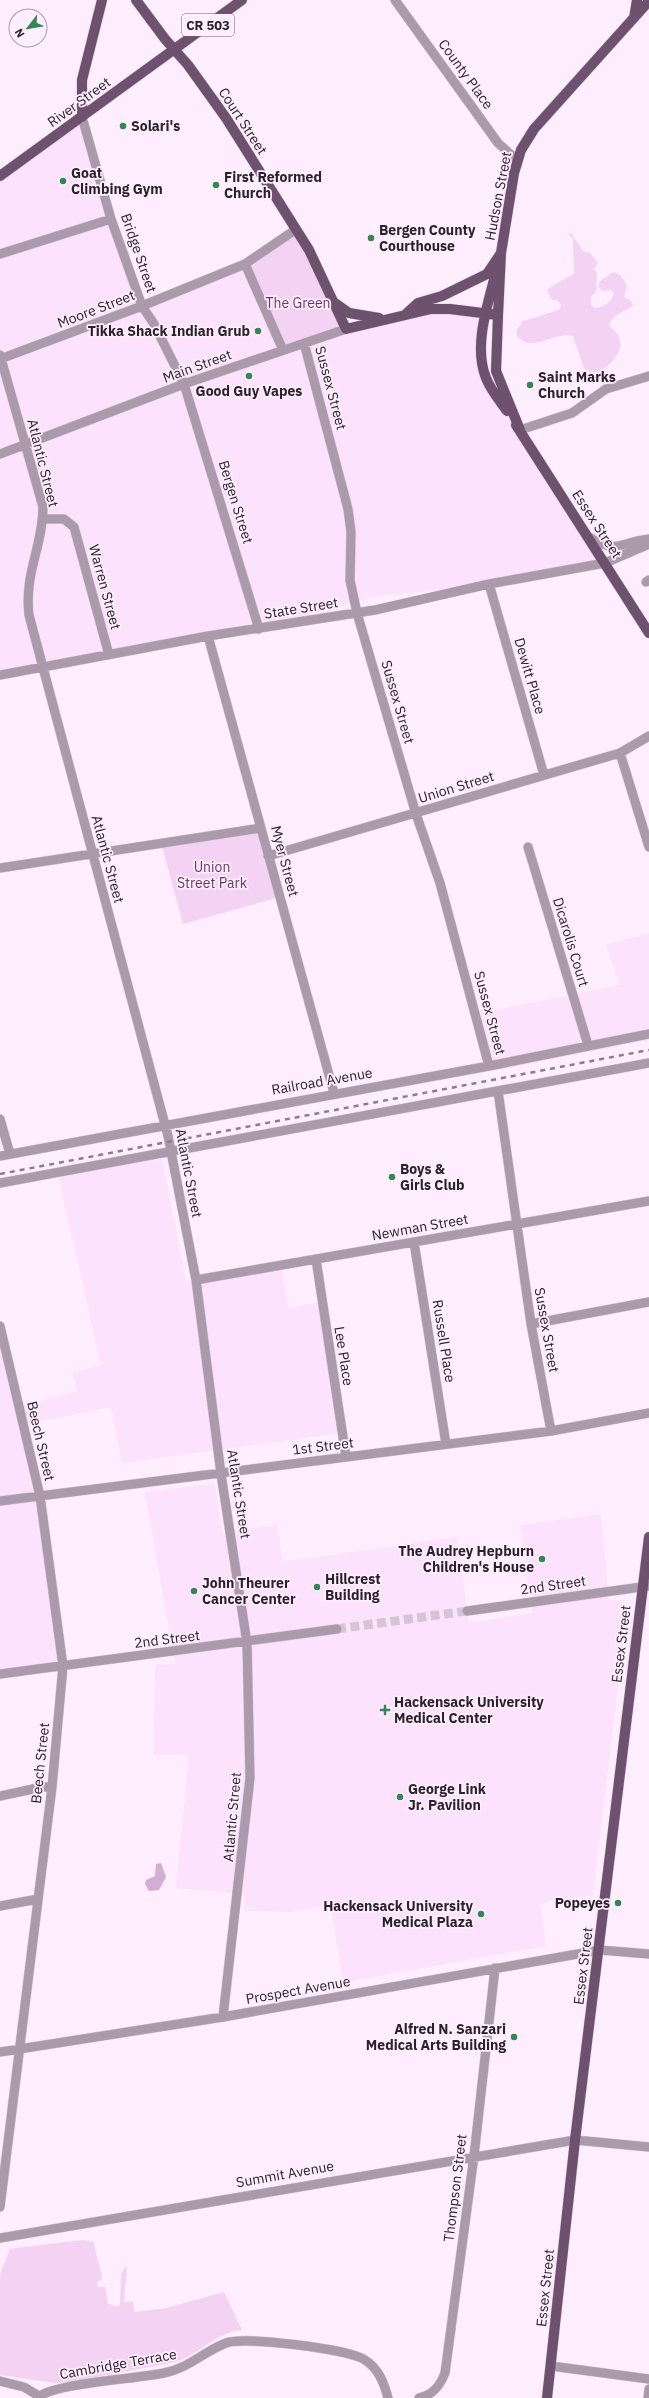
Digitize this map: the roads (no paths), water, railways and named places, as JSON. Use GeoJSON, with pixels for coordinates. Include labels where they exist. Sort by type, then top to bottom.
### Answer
{"type":"FeatureCollection","features":[{"type":"Feature","properties":{"kind":"main road","name":"Court Street"},"geometry":{"type":"LineString","coordinates":[[136,0],[176,50],[226,118],[295,230],[309,250],[346,329]]}},
{"type":"Feature","properties":{"kind":"main road","name":"CR 503"},"geometry":{"type":"LineString","coordinates":[[176,50],[242,0]]}},
{"type":"Feature","properties":{"kind":"main road"},"geometry":{"type":"LineString","coordinates":[[634,18],[637,0]]}},
{"type":"Feature","properties":{"kind":"main road","name":"Hudson Street"},"geometry":{"type":"LineString","coordinates":[[496,371],[502,253],[517,160],[524,142],[649,1]]}},
{"type":"Feature","properties":{"kind":"main road","name":"Bridge Street"},"geometry":{"type":"LineString","coordinates":[[82,117],[82,80],[104,2]]}},
{"type":"Feature","properties":{"kind":"main road","name":"River Street"},"geometry":{"type":"LineString","coordinates":[[0,176],[176,50]]}},
{"type":"Feature","properties":{"kind":"main road","name":"Main Street"},"geometry":{"type":"LineString","coordinates":[[406,313],[418,303],[442,296],[487,274],[502,253]]}},
{"type":"Feature","properties":{"kind":"main road","name":"Essex Street"},"geometry":{"type":"LineString","coordinates":[[502,253],[486,314],[484,329],[481,364],[486,379],[606,563],[649,633]]}},
{"type":"Feature","properties":{"kind":"main road"},"geometry":{"type":"LineString","coordinates":[[333,302],[349,313],[385,319]]}},
{"type":"Feature","properties":{"kind":"main road","name":"Main Street"},"geometry":{"type":"LineString","coordinates":[[346,329],[406,313],[431,309],[450,309],[498,315]]}},
{"type":"Feature","properties":{"kind":"main road","name":"Essex Street"},"geometry":{"type":"LineString","coordinates":[[496,371],[520,430]]}},
{"type":"Feature","properties":{"kind":"main road","name":"Essex Street"},"geometry":{"type":"LineString","coordinates":[[547,2398],[575,2140],[646,1587],[649,1537]]}},
{"type":"Feature","properties":{"kind":"street","name":"County Place"},"geometry":{"type":"LineString","coordinates":[[395,0],[498,143],[517,160]]}},
{"type":"Feature","properties":{"kind":"street","name":"Bridge Street"},"geometry":{"type":"LineString","coordinates":[[82,117],[111,218],[142,306],[154,324],[184,384]]}},
{"type":"Feature","properties":{"kind":"street"},"geometry":{"type":"LineString","coordinates":[[0,254],[111,218]]}},
{"type":"Feature","properties":{"kind":"street","name":"Moore Street"},"geometry":{"type":"LineString","coordinates":[[0,358],[142,306],[245,264],[295,230]]}},
{"type":"Feature","properties":{"kind":"street"},"geometry":{"type":"LineString","coordinates":[[245,264],[283,350]]}},
{"type":"Feature","properties":{"kind":"street","name":"Main Street"},"geometry":{"type":"LineString","coordinates":[[0,454],[25,446],[184,384],[346,329]]}},
{"type":"Feature","properties":{"kind":"street","name":"Sussex Street"},"geometry":{"type":"LineString","coordinates":[[304,342],[348,509],[351,532],[350,580],[357,613],[416,814],[440,883],[489,1066]]}},
{"type":"Feature","properties":{"kind":"street","name":"Atlantic Street"},"geometry":{"type":"LineString","coordinates":[[0,358],[43,507],[42,520],[28,585],[27,600],[29,615],[166,1125],[172,1153],[196,1280],[221,1474],[247,1643],[250,1778],[237,1909],[223,2017]]}},
{"type":"Feature","properties":{"kind":"street"},"geometry":{"type":"LineString","coordinates":[[520,430],[572,413],[606,389],[649,376]]}},
{"type":"Feature","properties":{"kind":"street","name":"Bergen Street"},"geometry":{"type":"LineString","coordinates":[[184,384],[259,629]]}},
{"type":"Feature","properties":{"kind":"street","name":"Warren Street"},"geometry":{"type":"LineString","coordinates":[[42,520],[64,519],[70,522],[74,527],[109,655]]}},
{"type":"Feature","properties":{"kind":"street"},"geometry":{"type":"LineString","coordinates":[[589,537],[602,545],[611,547],[649,539]]}},
{"type":"Feature","properties":{"kind":"street","name":"State Street"},"geometry":{"type":"LineString","coordinates":[[0,675],[208,636],[357,613],[489,584],[606,563],[649,544]]}},
{"type":"Feature","properties":{"kind":"street","name":"Dewitt Place"},"geometry":{"type":"LineString","coordinates":[[489,584],[544,775]]}},
{"type":"Feature","properties":{"kind":"street","name":"Myer Street"},"geometry":{"type":"LineString","coordinates":[[208,636],[334,1093]]}},
{"type":"Feature","properties":{"kind":"street","name":"Union Street"},"geometry":{"type":"LineString","coordinates":[[268,856],[416,814],[620,753],[649,736]]}},
{"type":"Feature","properties":{"kind":"street"},"geometry":{"type":"LineString","coordinates":[[620,753],[649,847]]}},
{"type":"Feature","properties":{"kind":"street"},"geometry":{"type":"LineString","coordinates":[[0,868],[261,828]]}},
{"type":"Feature","properties":{"kind":"street","name":"Dicarolis Court"},"geometry":{"type":"LineString","coordinates":[[528,847],[588,1045]]}},
{"type":"Feature","properties":{"kind":"street","name":"Railroad Avenue"},"geometry":{"type":"LineString","coordinates":[[0,1156],[334,1093],[489,1066],[649,1034]]}},
{"type":"Feature","properties":{"kind":"street"},"geometry":{"type":"LineString","coordinates":[[0,1183],[172,1153],[649,1062]]}},
{"type":"Feature","properties":{"kind":"street","name":"Sussex Street"},"geometry":{"type":"LineString","coordinates":[[498,1091],[531,1324],[551,1431]]}},
{"type":"Feature","properties":{"kind":"street"},"geometry":{"type":"LineString","coordinates":[[0,1119],[10,1154]]}},
{"type":"Feature","properties":{"kind":"street","name":"Newman Street"},"geometry":{"type":"LineString","coordinates":[[196,1280],[649,1201]]}},
{"type":"Feature","properties":{"kind":"street","name":"Russell Place"},"geometry":{"type":"LineString","coordinates":[[414,1242],[446,1444]]}},
{"type":"Feature","properties":{"kind":"street","name":"Lee Place"},"geometry":{"type":"LineString","coordinates":[[316,1259],[346,1457]]}},
{"type":"Feature","properties":{"kind":"street"},"geometry":{"type":"LineString","coordinates":[[531,1324],[649,1302]]}},
{"type":"Feature","properties":{"kind":"street","name":"Beech Street"},"geometry":{"type":"LineString","coordinates":[[0,1326],[40,1496],[64,1666],[52,1787],[0,2207]]}},
{"type":"Feature","properties":{"kind":"street","name":"1st Street"},"geometry":{"type":"LineString","coordinates":[[0,1501],[551,1431],[649,1413]]}},
{"type":"Feature","properties":{"kind":"street","name":"2nd Street"},"geometry":{"type":"LineString","coordinates":[[467,1611],[646,1587]]}},
{"type":"Feature","properties":{"kind":"street","name":"2nd Street"},"geometry":{"type":"LineString","coordinates":[[0,1674],[247,1643],[337,1629]]}},
{"type":"Feature","properties":{"kind":"street"},"geometry":{"type":"LineString","coordinates":[[0,1796],[42,1787],[52,1787]]}},
{"type":"Feature","properties":{"kind":"street"},"geometry":{"type":"LineString","coordinates":[[0,1906],[38,1899]]}},
{"type":"Feature","properties":{"kind":"street","name":"Prospect Avenue"},"geometry":{"type":"LineString","coordinates":[[0,2052],[223,2017],[600,1950],[649,1954]]}},
{"type":"Feature","properties":{"kind":"street","name":"Thompson Street"},"geometry":{"type":"LineString","coordinates":[[419,2398],[438,2388],[445,2373],[474,2156],[495,1968]]}},
{"type":"Feature","properties":{"kind":"street","name":"Summit Avenue"},"geometry":{"type":"LineString","coordinates":[[0,2238],[575,2140],[649,2147]]}},
{"type":"Feature","properties":{"kind":"street","name":"Cambridge Terrace"},"geometry":{"type":"LineString","coordinates":[[0,2381],[24,2386],[38,2397],[60,2389],[179,2369],[225,2343],[249,2340],[356,2356],[372,2366],[379,2375],[388,2398]]}},
{"type":"Feature","properties":{"kind":"street"},"geometry":{"type":"LineString","coordinates":[[551,2366],[649,2379]]}},
{"type":"Feature","properties":{"kind":"street"},"geometry":{"type":"LineString","coordinates":[[648,2398],[649,2389]]}},
{"type":"Feature","properties":{"kind":"tunnel"},"geometry":{"type":"LineString","coordinates":[[337,1629],[467,1611]]}},
{"type":"Feature","properties":{"kind":"railway"},"geometry":{"type":"LineString","coordinates":[[0,1174],[649,1050]]}},
{"type":"Feature","properties":{"kind":"place","name":"Solari's"},"geometry":{"type":"Point","coordinates":[123,126]}},
{"type":"Feature","properties":{"kind":"place","name":"Goat Climbing Gym"},"geometry":{"type":"Point","coordinates":[63,181]}},
{"type":"Feature","properties":{"kind":"place","name":"First Reformed Church"},"geometry":{"type":"Point","coordinates":[216,185]}},
{"type":"Feature","properties":{"kind":"place","name":"Bergen County Courthouse"},"geometry":{"type":"Point","coordinates":[371,238]}},
{"type":"Feature","properties":{"kind":"place","name":"Tikka Shack Indian Grub"},"geometry":{"type":"Point","coordinates":[258,331]}},
{"type":"Feature","properties":{"kind":"place","name":"Good Guy Vapes"},"geometry":{"type":"Point","coordinates":[249,376]}},
{"type":"Feature","properties":{"kind":"place","name":"Saint Marks Church"},"geometry":{"type":"Point","coordinates":[530,385]}},
{"type":"Feature","properties":{"kind":"place","name":"Boys & Girls Club"},"geometry":{"type":"Point","coordinates":[392,1177]}},
{"type":"Feature","properties":{"kind":"place","name":"The Audrey Hepburn Children's House"},"geometry":{"type":"Point","coordinates":[542,1559]}},
{"type":"Feature","properties":{"kind":"place","name":"Hillcrest Building"},"geometry":{"type":"Point","coordinates":[317,1587]}},
{"type":"Feature","properties":{"kind":"place","name":"John Theurer Cancer Center"},"geometry":{"type":"Point","coordinates":[194,1591]}},
{"type":"Feature","properties":{"kind":"place","name":"Hackensack University Medical Center"},"geometry":{"type":"Point","coordinates":[385,1710]}},
{"type":"Feature","properties":{"kind":"place","name":"George Link Jr. Pavilion"},"geometry":{"type":"Point","coordinates":[400,1797]}},
{"type":"Feature","properties":{"kind":"place","name":"Popeyes"},"geometry":{"type":"Point","coordinates":[618,1903]}},
{"type":"Feature","properties":{"kind":"place","name":"Hackensack University Medical Plaza"},"geometry":{"type":"Point","coordinates":[481,1914]}},
{"type":"Feature","properties":{"kind":"place","name":"Alfred N. Sanzari Medical Arts Building"},"geometry":{"type":"Point","coordinates":[514,2037]}},
{"type":"Feature","properties":{"kind":"park label","name":"The Green"},"geometry":{"type":"Point","coordinates":[298,303]}},
{"type":"Feature","properties":{"kind":"park label","name":"Union Street Park"},"geometry":{"type":"Point","coordinates":[212,876]}}]}
